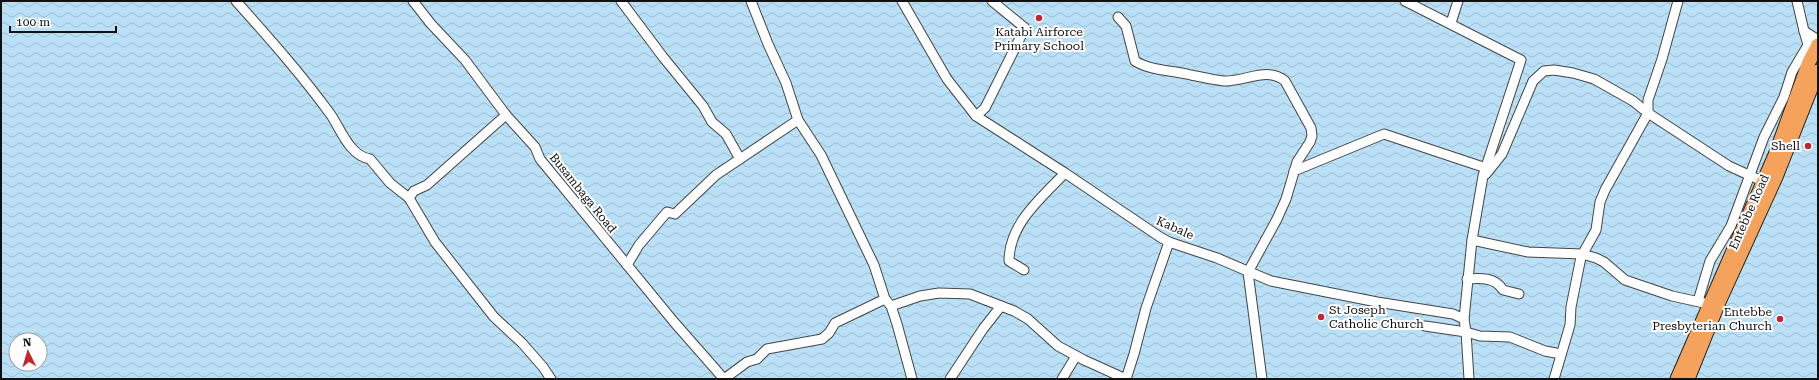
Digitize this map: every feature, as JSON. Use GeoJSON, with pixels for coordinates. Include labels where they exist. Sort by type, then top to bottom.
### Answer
{"type":"FeatureCollection","features":[{"type":"Feature","properties":{"kind":"highway","name":"Entebbe Road"},"geometry":{"type":"LineString","coordinates":[[1676,379],[1704,302],[1774,155],[1818,45]]}},
{"type":"Feature","properties":{"kind":"highway","name":"Entebbe Road"},"geometry":{"type":"LineString","coordinates":[[1688,379],[1719,302],[1776,177],[1818,71]]}},
{"type":"Feature","properties":{"kind":"street"},"geometry":{"type":"LineString","coordinates":[[236,1],[265,33],[331,115],[346,140],[363,158],[370,160],[390,183],[409,198],[435,242],[494,317],[522,342],[551,379]]}},
{"type":"Feature","properties":{"kind":"street","name":"Busambaga Road"},"geometry":{"type":"LineString","coordinates":[[413,1],[431,24],[465,60],[506,115],[535,147],[540,159],[674,322],[724,379]]}},
{"type":"Feature","properties":{"kind":"street"},"geometry":{"type":"LineString","coordinates":[[621,1],[663,57],[703,106],[712,122],[726,134],[740,159]]}},
{"type":"Feature","properties":{"kind":"street"},"geometry":{"type":"LineString","coordinates":[[751,1],[768,44],[786,83],[798,120],[821,155],[874,265],[885,299],[891,306],[912,379]]}},
{"type":"Feature","properties":{"kind":"street","name":"Kabale"},"geometry":{"type":"LineString","coordinates":[[902,1],[947,79],[976,116],[1065,173],[1141,226],[1169,242],[1217,258],[1271,281],[1453,314],[1464,319]]}},
{"type":"Feature","properties":{"kind":"street"},"geometry":{"type":"LineString","coordinates":[[976,116],[985,108],[1025,28],[992,1]]}},
{"type":"Feature","properties":{"kind":"street"},"geometry":{"type":"LineString","coordinates":[[1405,1],[1451,23],[1521,60],[1484,172],[1472,240],[1464,319],[1469,379]]}},
{"type":"Feature","properties":{"kind":"street"},"geometry":{"type":"LineString","coordinates":[[1451,23],[1458,1]]}},
{"type":"Feature","properties":{"kind":"street"},"geometry":{"type":"LineString","coordinates":[[1554,379],[1570,325],[1571,307],[1582,254],[1596,230],[1600,202],[1605,190],[1648,113],[1648,100],[1662,59],[1678,1]]}},
{"type":"Feature","properties":{"kind":"street"},"geometry":{"type":"LineString","coordinates":[[1472,240],[1528,252],[1582,254],[1604,262],[1625,280],[1672,296],[1704,302],[1710,261],[1731,226],[1764,137],[1784,97],[1792,72],[1808,45],[1797,1]]}},
{"type":"Feature","properties":{"kind":"street"},"geometry":{"type":"LineString","coordinates":[[1118,17],[1126,26],[1135,61],[1143,66],[1190,74],[1206,79],[1226,81],[1272,74],[1279,76],[1285,81],[1311,128],[1312,136],[1310,142],[1297,162],[1286,199],[1277,219],[1248,272],[1262,379]]}},
{"type":"Feature","properties":{"kind":"street"},"geometry":{"type":"LineString","coordinates":[[1804,31],[1818,40]]}},
{"type":"Feature","properties":{"kind":"street"},"geometry":{"type":"LineString","coordinates":[[1484,172],[1502,154],[1533,81],[1544,71],[1560,71],[1594,79],[1628,97],[1648,113],[1729,166],[1762,181]]}},
{"type":"Feature","properties":{"kind":"street"},"geometry":{"type":"LineString","coordinates":[[409,198],[414,191],[427,185],[506,115]]}},
{"type":"Feature","properties":{"kind":"street"},"geometry":{"type":"LineString","coordinates":[[627,265],[639,246],[667,212],[675,214],[716,175],[798,120]]}},
{"type":"Feature","properties":{"kind":"street"},"geometry":{"type":"LineString","coordinates":[[1294,171],[1384,134],[1484,172]]}},
{"type":"Feature","properties":{"kind":"street"},"geometry":{"type":"LineString","coordinates":[[1024,270],[1009,261],[1009,252],[1016,231],[1025,216],[1065,173]]}},
{"type":"Feature","properties":{"kind":"street"},"geometry":{"type":"LineString","coordinates":[[891,306],[920,296],[939,293],[970,294],[1014,310],[1028,318],[1058,346],[1126,379],[1146,308],[1155,286],[1158,270],[1169,242]]}},
{"type":"Feature","properties":{"kind":"street"},"geometry":{"type":"LineString","coordinates":[[1467,279],[1481,278],[1495,281],[1503,290],[1519,294]]}},
{"type":"Feature","properties":{"kind":"street"},"geometry":{"type":"LineString","coordinates":[[724,379],[747,362],[757,359],[767,349],[822,339],[829,333],[835,323],[885,299]]}},
{"type":"Feature","properties":{"kind":"street"},"geometry":{"type":"LineString","coordinates":[[950,379],[1001,306]]}},
{"type":"Feature","properties":{"kind":"street"},"geometry":{"type":"LineString","coordinates":[[1425,326],[1466,332],[1480,336],[1510,337],[1545,351],[1561,354]]}},
{"type":"Feature","properties":{"kind":"street"},"geometry":{"type":"LineString","coordinates":[[1062,379],[1076,356]]}},
{"type":"Feature","properties":{"kind":"water"},"geometry":{"type":"Polygon","coordinates":[[[1,1],[1818,1],[1818,379],[1,379],[1,1]]]}},
{"type":"Feature","properties":{"kind":"place","name":"Katabi Airforce Primary School"},"geometry":{"type":"Point","coordinates":[1039,18]}},
{"type":"Feature","properties":{"kind":"place","name":"Shell"},"geometry":{"type":"Point","coordinates":[1808,146]}},
{"type":"Feature","properties":{"kind":"place","name":"St Joseph Catholic Church"},"geometry":{"type":"Point","coordinates":[1321,317]}},
{"type":"Feature","properties":{"kind":"place","name":"Entebbe Presbyterian Church"},"geometry":{"type":"Point","coordinates":[1780,319]}}]}
